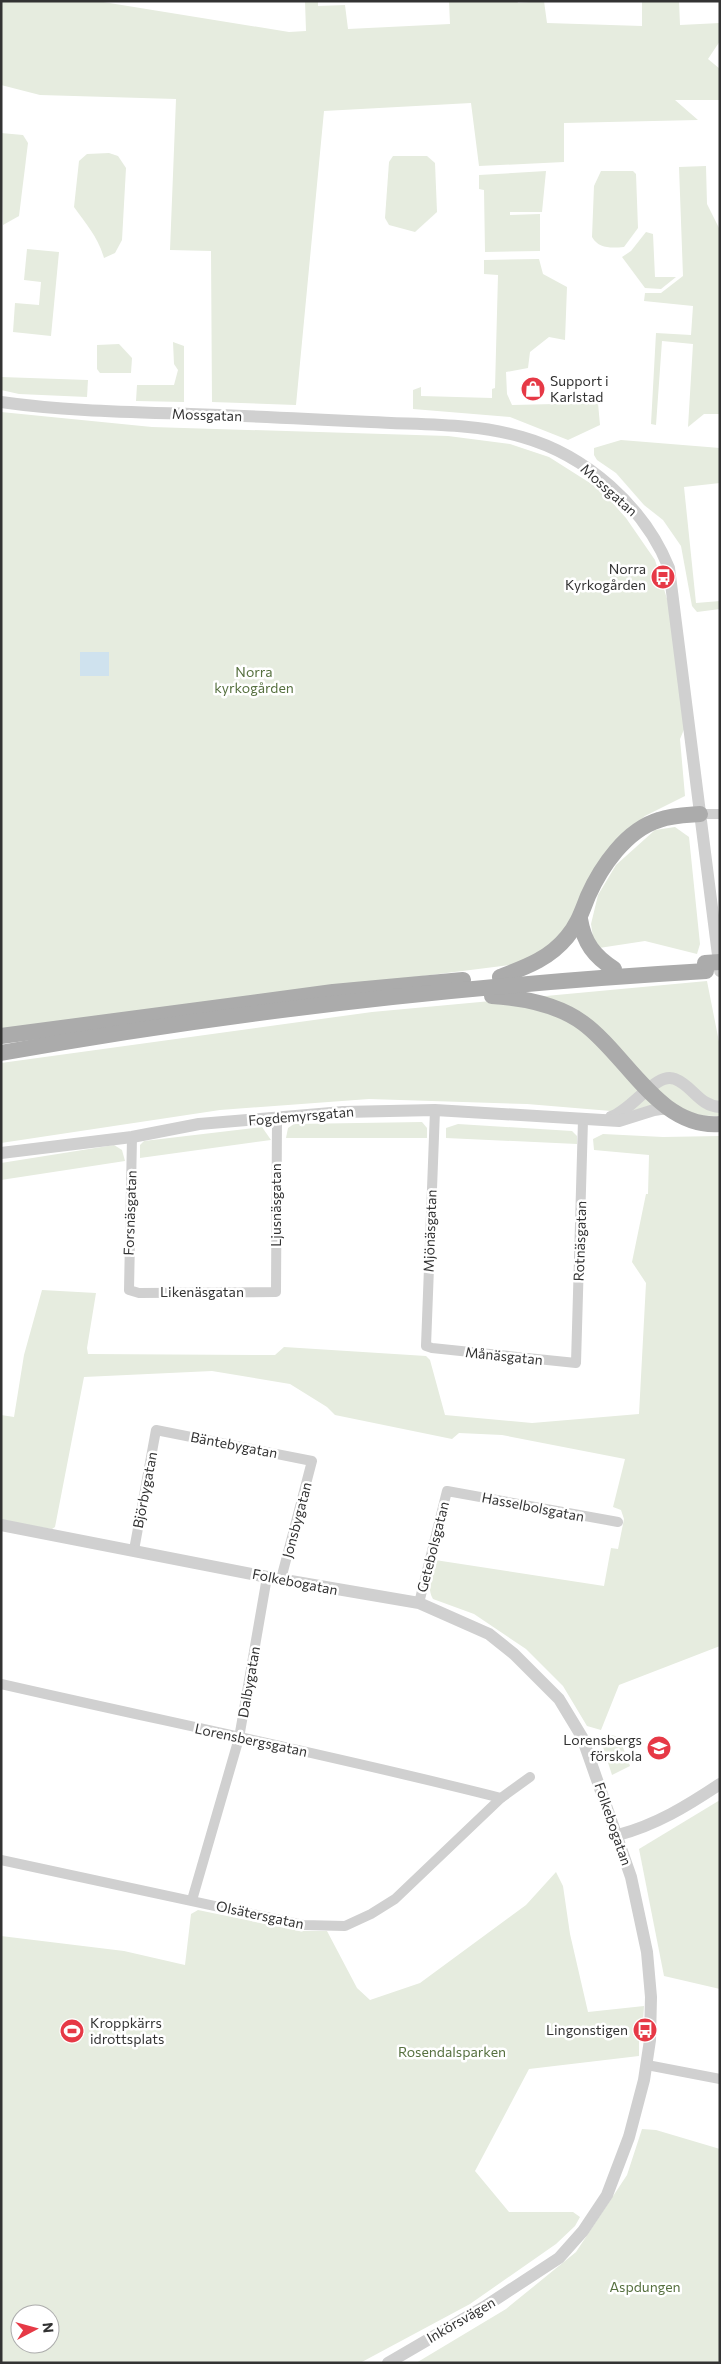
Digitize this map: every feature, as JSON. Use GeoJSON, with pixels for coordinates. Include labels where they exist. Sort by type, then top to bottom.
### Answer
{"type":"FeatureCollection","features":[{"type":"Feature","properties":{"kind":"main road"},"geometry":{"type":"LineString","coordinates":[[500,977],[538,962],[556,949],[580,919],[596,880],[613,856],[634,833],[659,820],[700,814]]}},
{"type":"Feature","properties":{"kind":"main road"},"geometry":{"type":"LineString","coordinates":[[580,919],[589,947],[602,962],[614,968]]}},
{"type":"Feature","properties":{"kind":"main road"},"geometry":{"type":"LineString","coordinates":[[1,1036],[333,992],[614,968],[714,967]]}},
{"type":"Feature","properties":{"kind":"main road"},"geometry":{"type":"LineString","coordinates":[[1,1053],[191,1021],[455,992],[714,967]]}},
{"type":"Feature","properties":{"kind":"main road"},"geometry":{"type":"LineString","coordinates":[[455,992],[512,997],[536,1002],[572,1016],[608,1045],[667,1108],[687,1121],[708,1125],[720,1124]]}},
{"type":"Feature","properties":{"kind":"street","name":"Mossgatan"},"geometry":{"type":"LineString","coordinates":[[1,402],[101,412],[288,418],[485,429],[523,437],[570,457],[594,472],[633,509],[661,548],[669,568],[700,814],[714,967]]}},
{"type":"Feature","properties":{"kind":"street"},"geometry":{"type":"LineString","coordinates":[[700,814],[720,814]]}},
{"type":"Feature","properties":{"kind":"street","name":"Fogdemyrsgatan"},"geometry":{"type":"LineString","coordinates":[[602,1121],[619,1115],[660,1079],[670,1077],[684,1084],[702,1102],[720,1107]]}},
{"type":"Feature","properties":{"kind":"street","name":"Fogdemyrsgatan"},"geometry":{"type":"LineString","coordinates":[[1,1153],[132,1137],[199,1124],[343,1112],[435,1110],[602,1121],[629,1119],[648,1111],[667,1108]]}},
{"type":"Feature","properties":{"kind":"street","name":"Mjönäsgatan"},"geometry":{"type":"LineString","coordinates":[[432,1348],[426,1346],[426,1336],[435,1110]]}},
{"type":"Feature","properties":{"kind":"street","name":"Ljusnäsgatan"},"geometry":{"type":"LineString","coordinates":[[276,1118],[276,1292]]}},
{"type":"Feature","properties":{"kind":"street","name":"Rotnäsgatan"},"geometry":{"type":"LineString","coordinates":[[576,1363],[583,1120]]}},
{"type":"Feature","properties":{"kind":"street","name":"Forsnäsgatan"},"geometry":{"type":"LineString","coordinates":[[129,1290],[132,1137]]}},
{"type":"Feature","properties":{"kind":"street","name":"Likenäsgatan"},"geometry":{"type":"LineString","coordinates":[[129,1290],[139,1293],[276,1292]]}},
{"type":"Feature","properties":{"kind":"street","name":"Månäsgatan"},"geometry":{"type":"LineString","coordinates":[[432,1348],[576,1363]]}},
{"type":"Feature","properties":{"kind":"street","name":"Bäntebygatan"},"geometry":{"type":"LineString","coordinates":[[156,1430],[312,1461]]}},
{"type":"Feature","properties":{"kind":"street","name":"Björbygatan"},"geometry":{"type":"LineString","coordinates":[[134,1550],[156,1430]]}},
{"type":"Feature","properties":{"kind":"street","name":"Jonsbygatan"},"geometry":{"type":"LineString","coordinates":[[281,1580],[312,1461]]}},
{"type":"Feature","properties":{"kind":"street","name":"Hasselbolsgatan"},"geometry":{"type":"LineString","coordinates":[[447,1490],[618,1522]]}},
{"type":"Feature","properties":{"kind":"street","name":"Getebolsgatan"},"geometry":{"type":"LineString","coordinates":[[419,1602],[447,1490]]}},
{"type":"Feature","properties":{"kind":"street","name":"Folkebogatan"},"geometry":{"type":"LineString","coordinates":[[1,1525],[281,1580],[419,1602],[489,1634],[514,1654],[559,1699],[582,1737],[618,1835],[634,1887],[647,1952],[651,1997],[650,2040],[647,2064],[630,2137],[607,2195],[583,2231],[565,2252],[534,2277]]}},
{"type":"Feature","properties":{"kind":"street","name":"Dalbygatan"},"geometry":{"type":"LineString","coordinates":[[192,1900],[239,1738],[267,1577]]}},
{"type":"Feature","properties":{"kind":"street","name":"Lorensbergsgatan"},"geometry":{"type":"LineString","coordinates":[[1,1684],[239,1738],[370,1765],[501,1798]]}},
{"type":"Feature","properties":{"kind":"street","name":"Olsätersgatan"},"geometry":{"type":"LineString","coordinates":[[1,1860],[303,1925],[345,1926],[371,1914],[395,1899],[501,1798],[530,1777]]}},
{"type":"Feature","properties":{"kind":"street"},"geometry":{"type":"LineString","coordinates":[[618,1835],[658,1822],[681,1810],[720,1784]]}},
{"type":"Feature","properties":{"kind":"street"},"geometry":{"type":"LineString","coordinates":[[647,2064],[720,2079]]}},
{"type":"Feature","properties":{"kind":"street","name":"Inkörsvägen"},"geometry":{"type":"LineString","coordinates":[[388,2363],[534,2277]]}},
{"type":"Feature","properties":{"kind":"green space"},"geometry":{"type":"Polygon","coordinates":[[[1,1],[97,1],[289,32],[306,31],[305,1],[318,1],[318,6],[345,5],[348,29],[450,24],[449,1],[517,1],[518,3],[544,1],[547,23],[642,26],[642,1],[679,1],[680,25],[720,23],[720,41],[708,59],[720,69],[720,100],[675,100],[698,120],[564,123],[564,162],[479,166],[471,103],[324,111],[296,405],[212,402],[211,251],[170,250],[176,99],[40,95],[1,85],[1,1]]]}},
{"type":"Feature","properties":{"kind":"green space"},"geometry":{"type":"Polygon","coordinates":[[[1,133],[23,135],[28,143],[19,216],[3,225],[1,133]]]}},
{"type":"Feature","properties":{"kind":"green space"},"geometry":{"type":"Polygon","coordinates":[[[109,153],[118,156],[126,168],[122,240],[115,253],[104,258],[95,237],[74,207],[79,161],[87,154],[109,153]]]}},
{"type":"Feature","properties":{"kind":"green space"},"geometry":{"type":"Polygon","coordinates":[[[393,156],[427,156],[435,163],[437,212],[415,232],[389,225],[385,218],[389,162],[393,156]]]}},
{"type":"Feature","properties":{"kind":"green space"},"geometry":{"type":"Polygon","coordinates":[[[706,166],[707,204],[720,230],[720,414],[704,414],[688,427],[693,344],[662,341],[656,425],[651,424],[656,333],[691,335],[693,306],[644,301],[645,293],[661,293],[683,276],[679,167],[706,166]]]}},
{"type":"Feature","properties":{"kind":"green space"},"geometry":{"type":"Polygon","coordinates":[[[546,171],[542,212],[510,212],[510,215],[540,214],[540,251],[485,252],[484,190],[479,189],[479,175],[546,171]]]}},
{"type":"Feature","properties":{"kind":"green space"},"geometry":{"type":"Polygon","coordinates":[[[601,171],[633,171],[636,174],[638,228],[624,247],[602,246],[592,237],[594,186],[601,171]]]}},
{"type":"Feature","properties":{"kind":"green space"},"geometry":{"type":"Polygon","coordinates":[[[646,232],[653,234],[655,277],[676,277],[661,289],[645,288],[622,257],[631,251],[646,232]]]}},
{"type":"Feature","properties":{"kind":"green space"},"geometry":{"type":"Polygon","coordinates":[[[27,249],[59,252],[51,336],[13,332],[15,303],[39,305],[41,282],[24,280],[27,249]]]}},
{"type":"Feature","properties":{"kind":"green space"},"geometry":{"type":"Polygon","coordinates":[[[539,259],[543,274],[567,287],[565,340],[549,337],[530,352],[528,368],[506,372],[507,394],[512,405],[598,403],[600,425],[568,440],[510,417],[413,409],[413,390],[421,387],[421,396],[492,398],[492,389],[495,388],[498,275],[484,274],[484,260],[539,259]]]}},
{"type":"Feature","properties":{"kind":"green space"},"geometry":{"type":"Polygon","coordinates":[[[173,342],[184,346],[184,402],[136,401],[137,385],[174,385],[178,370],[174,364],[173,342]]]}},
{"type":"Feature","properties":{"kind":"green space"},"geometry":{"type":"Polygon","coordinates":[[[119,344],[132,358],[131,373],[100,373],[97,369],[97,345],[119,344]]]}},
{"type":"Feature","properties":{"kind":"green space"},"geometry":{"type":"Polygon","coordinates":[[[1,377],[88,380],[87,397],[19,394],[1,390],[1,377]]]}},
{"type":"Feature","properties":{"kind":"green space","name":"Norra kyrkogården"},"geometry":{"type":"Polygon","coordinates":[[[1,412],[152,427],[448,436],[510,444],[549,457],[601,490],[626,518],[655,560],[672,615],[685,727],[680,739],[685,796],[645,816],[604,855],[550,960],[1,1029],[1,412]]]}},
{"type":"Feature","properties":{"kind":"green space"},"geometry":{"type":"Polygon","coordinates":[[[621,440],[720,448],[720,483],[684,487],[696,603],[720,601],[720,609],[697,612],[692,606],[681,546],[663,520],[644,505],[616,473],[597,460],[594,455],[594,448],[621,440]]]}},
{"type":"Feature","properties":{"kind":"green space"},"geometry":{"type":"Polygon","coordinates":[[[675,827],[689,837],[700,944],[697,954],[645,941],[599,948],[593,937],[591,924],[598,895],[616,865],[655,830],[675,827]]]}},
{"type":"Feature","properties":{"kind":"green space"},"geometry":{"type":"Polygon","coordinates":[[[707,981],[720,1047],[720,1116],[659,1115],[527,1104],[369,1099],[220,1110],[1,1143],[1,1063],[372,1012],[707,981]]]}},
{"type":"Feature","properties":{"kind":"green space"},"geometry":{"type":"Polygon","coordinates":[[[422,1122],[427,1128],[427,1138],[286,1138],[288,1128],[294,1124],[422,1122]]]}},
{"type":"Feature","properties":{"kind":"green space"},"geometry":{"type":"Polygon","coordinates":[[[458,1124],[572,1131],[577,1136],[577,1144],[446,1138],[446,1128],[458,1124]]]}},
{"type":"Feature","properties":{"kind":"green space"},"geometry":{"type":"Polygon","coordinates":[[[262,1127],[271,1140],[140,1158],[140,1145],[144,1141],[262,1127]]]}},
{"type":"Feature","properties":{"kind":"green space"},"geometry":{"type":"Polygon","coordinates":[[[603,1134],[663,1137],[720,1136],[720,1646],[619,1685],[601,1730],[587,1726],[563,1686],[526,1649],[474,1614],[433,1599],[430,1585],[435,1560],[604,1586],[611,1548],[618,1549],[624,1519],[621,1510],[613,1507],[625,1459],[502,1435],[459,1433],[452,1439],[335,1415],[327,1407],[290,1384],[212,1371],[84,1377],[55,1527],[52,1529],[1,1521],[1,1415],[14,1417],[24,1355],[42,1290],[96,1293],[87,1348],[88,1354],[275,1355],[284,1347],[426,1356],[430,1360],[445,1415],[532,1423],[639,1414],[646,1283],[632,1262],[646,1194],[648,1194],[649,1155],[594,1150],[593,1139],[603,1134]]]}},
{"type":"Feature","properties":{"kind":"green space"},"geometry":{"type":"Polygon","coordinates":[[[114,1145],[122,1150],[125,1161],[1,1180],[1,1163],[114,1145]]]}},
{"type":"Feature","properties":{"kind":"green space"},"geometry":{"type":"Polygon","coordinates":[[[608,1734],[619,1737],[630,1766],[612,1775],[603,1747],[598,1740],[608,1734]]]}},
{"type":"Feature","properties":{"kind":"green space"},"geometry":{"type":"Polygon","coordinates":[[[720,1800],[720,1989],[664,1976],[639,1849],[720,1800]]]}},
{"type":"Feature","properties":{"kind":"green space","name":"Rosendalsparken"},"geometry":{"type":"Polygon","coordinates":[[[556,1872],[563,1886],[570,1934],[588,2012],[644,2006],[642,2036],[639,2037],[639,2056],[529,2069],[475,2171],[509,2212],[573,2212],[580,2217],[575,2226],[556,2244],[470,2304],[360,2363],[1,2363],[1,1936],[124,1951],[185,1965],[191,1914],[198,1910],[299,1931],[327,1931],[357,1988],[370,2000],[420,1983],[526,1905],[556,1872]]]}},
{"type":"Feature","properties":{"kind":"green space","name":"Aspdungen"},"geometry":{"type":"Polygon","coordinates":[[[642,2129],[656,2130],[720,2149],[720,2363],[416,2363],[506,2309],[576,2252],[627,2175],[642,2129]]]}},
{"type":"Feature","properties":{"kind":"water"},"geometry":{"type":"Polygon","coordinates":[[[80,652],[109,652],[109,676],[80,676],[80,652]]]}},
{"type":"Feature","properties":{"kind":"place","name":"Support i Karlstad"},"geometry":{"type":"Point","coordinates":[533,389]}},
{"type":"Feature","properties":{"kind":"place","name":"Norra Kyrkogården"},"geometry":{"type":"Point","coordinates":[663,577]}},
{"type":"Feature","properties":{"kind":"place","name":"Lorensbergs förskola"},"geometry":{"type":"Point","coordinates":[659,1748]}},
{"type":"Feature","properties":{"kind":"place","name":"Lingonstigen"},"geometry":{"type":"Point","coordinates":[645,2030]}},
{"type":"Feature","properties":{"kind":"place","name":"Kroppkärrs idrottsplats"},"geometry":{"type":"Point","coordinates":[72,2031]}}]}
